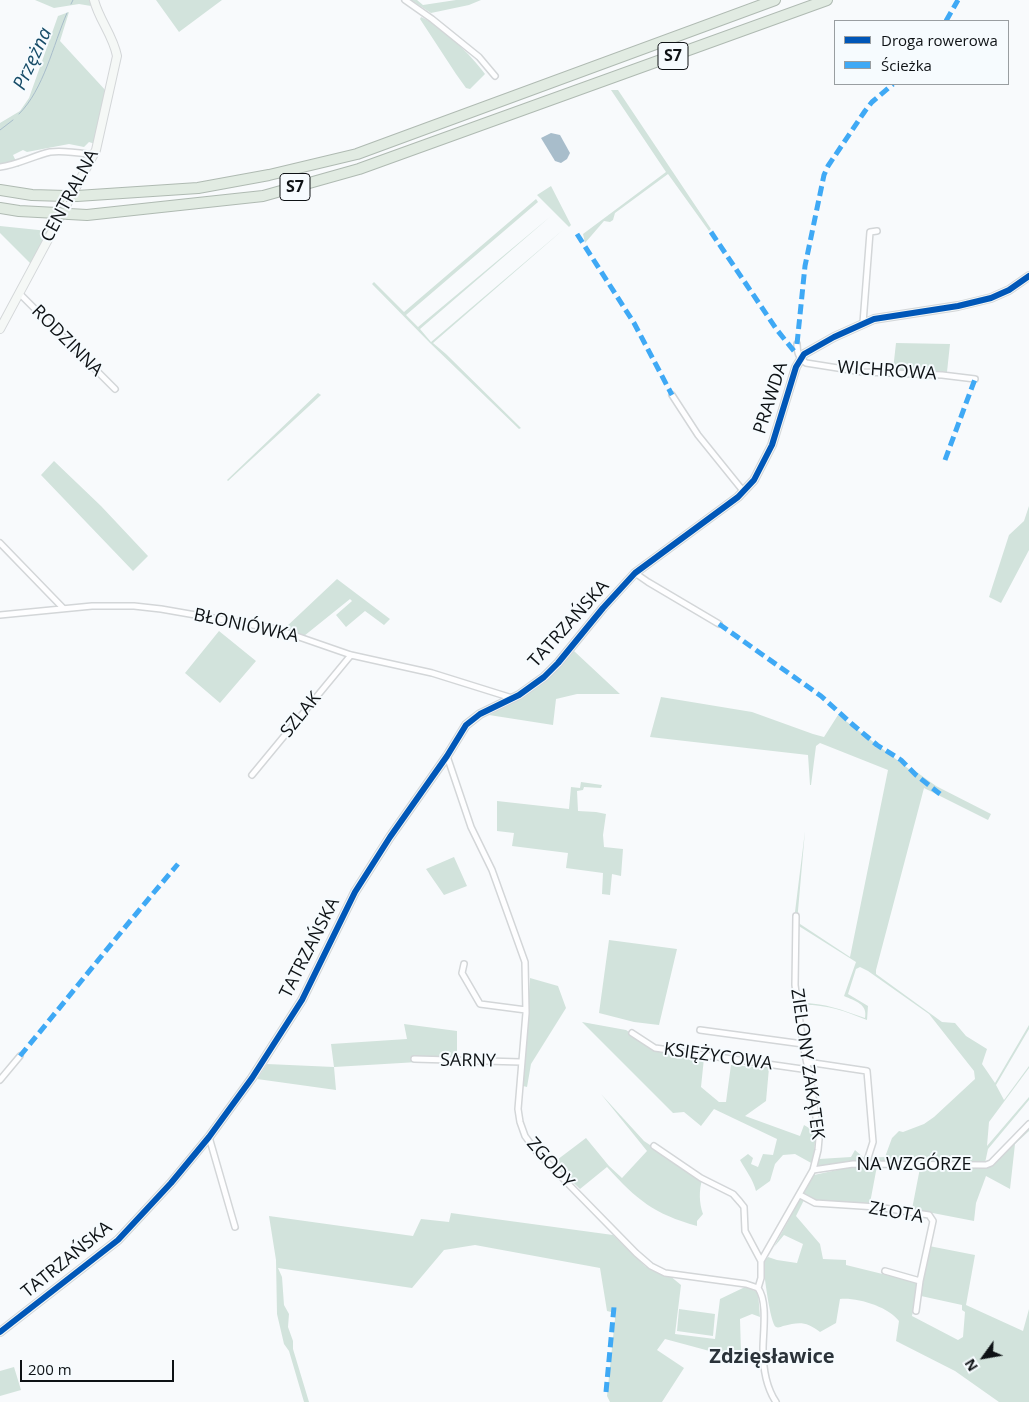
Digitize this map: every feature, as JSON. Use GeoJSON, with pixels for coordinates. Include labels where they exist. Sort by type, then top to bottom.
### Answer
{"type":"FeatureCollection","features":[{"type":"Feature","properties":{"kind":"highway","name":"S7"},"geometry":{"type":"LineString","coordinates":[[0,190],[32,195],[72,196],[198,188],[269,175],[357,154],[775,0]]}},
{"type":"Feature","properties":{"kind":"highway","name":"S7"},"geometry":{"type":"LineString","coordinates":[[0,208],[87,215],[263,196],[359,169],[827,0]]}},
{"type":"Feature","properties":{"kind":"street","name":"CENTRALNA"},"geometry":{"type":"LineString","coordinates":[[0,329],[94,155],[102,128],[117,56],[115,44],[98,14],[94,0]]}},
{"type":"Feature","properties":{"kind":"street"},"geometry":{"type":"LineString","coordinates":[[405,0],[479,57],[495,76]]}},
{"type":"Feature","properties":{"kind":"street"},"geometry":{"type":"LineString","coordinates":[[0,166],[54,152],[94,155]]}},
{"type":"Feature","properties":{"kind":"street"},"geometry":{"type":"LineString","coordinates":[[863,323],[870,232],[877,231]]}},
{"type":"Feature","properties":{"kind":"street","name":"PRAWDA"},"geometry":{"type":"LineString","coordinates":[[635,573],[744,492],[758,474],[772,445],[796,367],[800,359],[813,348],[863,323],[888,316],[958,306],[991,298],[1009,290],[1029,276]]}},
{"type":"Feature","properties":{"kind":"street","name":"RODZINNA"},"geometry":{"type":"LineString","coordinates":[[19,293],[115,389]]}},
{"type":"Feature","properties":{"kind":"street"},"geometry":{"type":"LineString","coordinates":[[796,344],[800,359]]}},
{"type":"Feature","properties":{"kind":"street","name":"WICHROWA"},"geometry":{"type":"LineString","coordinates":[[800,359],[806,363],[863,372],[942,375],[975,379]]}},
{"type":"Feature","properties":{"kind":"street"},"geometry":{"type":"LineString","coordinates":[[672,395],[698,435],[744,492]]}},
{"type":"Feature","properties":{"kind":"street"},"geometry":{"type":"LineString","coordinates":[[0,544],[64,608]]}},
{"type":"Feature","properties":{"kind":"street"},"geometry":{"type":"LineString","coordinates":[[635,573],[719,624]]}},
{"type":"Feature","properties":{"kind":"street","name":"TATRZAŃSKA"},"geometry":{"type":"LineString","coordinates":[[0,1332],[118,1240],[209,1138],[252,1078],[302,1000],[355,892],[390,837],[447,756],[461,732],[473,719],[514,698],[544,677],[635,573]]}},
{"type":"Feature","properties":{"kind":"street","name":"BŁONIÓWKA"},"geometry":{"type":"LineString","coordinates":[[0,616],[64,608],[134,606],[252,624],[276,629],[351,655],[432,674],[514,698]]}},
{"type":"Feature","properties":{"kind":"street","name":"SZLAK"},"geometry":{"type":"LineString","coordinates":[[252,775],[351,655]]}},
{"type":"Feature","properties":{"kind":"street","name":"ZGODY"},"geometry":{"type":"LineString","coordinates":[[447,756],[471,827],[492,870],[525,962],[526,1010],[518,1109],[525,1136],[552,1168],[651,1266],[666,1273],[746,1284],[758,1288]]}},
{"type":"Feature","properties":{"kind":"street","name":"ZIELONY ZAKĄTEK"},"geometry":{"type":"LineString","coordinates":[[758,1288],[761,1278],[761,1261],[770,1248],[784,1219],[800,1195],[817,1159],[818,1139],[795,985],[796,916]]}},
{"type":"Feature","properties":{"kind":"street"},"geometry":{"type":"LineString","coordinates":[[464,964],[462,973],[480,1004],[526,1010]]}},
{"type":"Feature","properties":{"kind":"street"},"geometry":{"type":"LineString","coordinates":[[700,1030],[803,1044]]}},
{"type":"Feature","properties":{"kind":"street","name":"KSIĘŻYCOWA"},"geometry":{"type":"LineString","coordinates":[[632,1033],[655,1048],[809,1070]]}},
{"type":"Feature","properties":{"kind":"street"},"geometry":{"type":"LineString","coordinates":[[0,1080],[20,1056]]}},
{"type":"Feature","properties":{"kind":"street","name":"SARNY"},"geometry":{"type":"LineString","coordinates":[[414,1059],[521,1062]]}},
{"type":"Feature","properties":{"kind":"street"},"geometry":{"type":"LineString","coordinates":[[807,1062],[867,1071],[873,1142],[866,1164]]}},
{"type":"Feature","properties":{"kind":"street","name":"NA WZGÓRZE"},"geometry":{"type":"LineString","coordinates":[[813,1170],[853,1164],[986,1165],[991,1163],[1029,1124]]}},
{"type":"Feature","properties":{"kind":"street"},"geometry":{"type":"LineString","coordinates":[[209,1138],[234,1227]]}},
{"type":"Feature","properties":{"kind":"street"},"geometry":{"type":"LineString","coordinates":[[654,1146],[701,1178],[732,1194],[740,1202],[744,1207],[745,1231],[761,1261]]}},
{"type":"Feature","properties":{"kind":"street","name":"ZŁOTA"},"geometry":{"type":"LineString","coordinates":[[800,1195],[815,1203],[877,1207],[929,1215],[933,1222],[920,1281],[916,1311]]}},
{"type":"Feature","properties":{"kind":"street"},"geometry":{"type":"LineString","coordinates":[[885,1271],[920,1281]]}},
{"type":"Feature","properties":{"kind":"street"},"geometry":{"type":"LineString","coordinates":[[758,1288],[763,1298],[764,1368],[767,1384],[776,1402]]}},
{"type":"Feature","properties":{"kind":"shaded area"},"geometry":{"type":"Polygon","coordinates":[[[35,0],[90,0],[91,6],[79,4],[54,8],[35,0]]]}},
{"type":"Feature","properties":{"kind":"shaded area"},"geometry":{"type":"Polygon","coordinates":[[[156,0],[222,0],[179,32],[156,0]]]}},
{"type":"Feature","properties":{"kind":"shaded area"},"geometry":{"type":"Polygon","coordinates":[[[411,0],[417,0],[423,5],[456,0],[481,0],[469,5],[431,13],[411,0]]]}},
{"type":"Feature","properties":{"kind":"shaded area"},"geometry":{"type":"Polygon","coordinates":[[[69,12],[60,41],[107,92],[95,144],[89,142],[84,147],[69,144],[27,152],[23,150],[13,155],[19,167],[0,164],[0,123],[20,111],[29,98],[58,16],[69,12]]]}},
{"type":"Feature","properties":{"kind":"shaded area"},"geometry":{"type":"Polygon","coordinates":[[[421,17],[438,27],[456,42],[485,74],[470,89],[466,88],[456,74],[420,19],[421,17]]]}},
{"type":"Feature","properties":{"kind":"shaded area"},"geometry":{"type":"Polygon","coordinates":[[[611,90],[618,90],[711,229],[709,231],[668,174],[615,213],[613,220],[610,222],[604,221],[585,243],[583,234],[666,172],[611,90]]]}},
{"type":"Feature","properties":{"kind":"shaded area"},"geometry":{"type":"Polygon","coordinates":[[[551,186],[571,225],[569,227],[537,195],[551,186]]]}},
{"type":"Feature","properties":{"kind":"shaded area"},"geometry":{"type":"Polygon","coordinates":[[[536,199],[538,202],[406,315],[418,327],[551,216],[420,329],[431,342],[564,229],[433,343],[521,428],[519,429],[372,284],[374,282],[404,312],[536,199]]]}},
{"type":"Feature","properties":{"kind":"shaded area"},"geometry":{"type":"Polygon","coordinates":[[[0,226],[48,231],[31,264],[0,233],[0,226]]]}},
{"type":"Feature","properties":{"kind":"shaded area"},"geometry":{"type":"Polygon","coordinates":[[[896,343],[950,344],[947,372],[893,370],[896,343]]]}},
{"type":"Feature","properties":{"kind":"shaded area"},"geometry":{"type":"Polygon","coordinates":[[[318,393],[321,395],[227,480],[318,393]]]}},
{"type":"Feature","properties":{"kind":"shaded area"},"geometry":{"type":"Polygon","coordinates":[[[54,461],[101,506],[148,556],[133,571],[41,475],[54,461]]]}},
{"type":"Feature","properties":{"kind":"shaded area"},"geometry":{"type":"Polygon","coordinates":[[[1029,506],[1029,550],[1001,603],[989,597],[1009,535],[1024,521],[1029,506]]]}},
{"type":"Feature","properties":{"kind":"shaded area"},"geometry":{"type":"Polygon","coordinates":[[[337,579],[390,619],[384,625],[365,611],[346,627],[336,615],[352,601],[350,599],[304,636],[285,628],[337,579]]]}},
{"type":"Feature","properties":{"kind":"shaded area"},"geometry":{"type":"Polygon","coordinates":[[[219,631],[256,661],[220,703],[185,673],[219,631]]]}},
{"type":"Feature","properties":{"kind":"shaded area"},"geometry":{"type":"Polygon","coordinates":[[[574,651],[620,694],[577,694],[556,699],[553,725],[489,715],[535,688],[574,651]]]}},
{"type":"Feature","properties":{"kind":"shaded area"},"geometry":{"type":"Polygon","coordinates":[[[661,697],[752,712],[824,737],[838,715],[909,769],[911,768],[936,786],[991,814],[988,820],[924,788],[876,970],[876,974],[942,1022],[955,1023],[966,1036],[987,1049],[982,1064],[995,1083],[1029,1025],[1029,1029],[996,1085],[1004,1100],[1029,1066],[1029,1068],[989,1122],[987,1146],[1029,1097],[1029,1100],[988,1149],[985,1163],[900,1160],[817,1167],[819,1159],[851,1157],[855,1150],[864,1158],[885,1157],[892,1138],[899,1131],[903,1132],[924,1124],[975,1079],[974,1071],[929,1014],[860,967],[856,969],[848,994],[868,1006],[867,1020],[832,1008],[814,1005],[795,1005],[795,1003],[805,1003],[823,1005],[839,1009],[865,1018],[863,1006],[844,996],[856,962],[794,923],[794,920],[805,831],[797,922],[850,957],[888,770],[820,743],[816,746],[810,785],[808,755],[650,737],[661,697]]]}},
{"type":"Feature","properties":{"kind":"shaded area"},"geometry":{"type":"Polygon","coordinates":[[[581,782],[602,785],[601,788],[584,787],[583,790],[577,791],[578,811],[606,814],[603,835],[604,847],[623,849],[621,876],[612,874],[610,895],[602,894],[603,873],[566,868],[568,853],[512,846],[514,833],[497,831],[497,801],[569,809],[571,787],[580,788],[581,782]]]}},
{"type":"Feature","properties":{"kind":"shaded area"},"geometry":{"type":"Polygon","coordinates":[[[454,857],[467,886],[444,895],[426,869],[454,857]]]}},
{"type":"Feature","properties":{"kind":"shaded area"},"geometry":{"type":"Polygon","coordinates":[[[609,940],[677,949],[659,1025],[634,1022],[599,1013],[609,940]]]}},
{"type":"Feature","properties":{"kind":"shaded area"},"geometry":{"type":"Polygon","coordinates":[[[530,978],[558,986],[566,1008],[531,1064],[527,1087],[523,1086],[530,978]]]}},
{"type":"Feature","properties":{"kind":"shaded area"},"geometry":{"type":"Polygon","coordinates":[[[582,1022],[626,1030],[655,1050],[704,1058],[701,1087],[719,1102],[726,1102],[731,1065],[769,1068],[766,1101],[745,1116],[800,1136],[804,1125],[814,1131],[813,1164],[795,1154],[783,1155],[775,1164],[770,1181],[756,1191],[740,1160],[748,1154],[753,1158],[751,1164],[758,1167],[763,1154],[773,1155],[777,1139],[714,1109],[701,1126],[684,1112],[673,1113],[582,1022]]]}},
{"type":"Feature","properties":{"kind":"shaded area"},"geometry":{"type":"Polygon","coordinates":[[[404,1024],[457,1031],[457,1058],[417,1058],[418,1062],[334,1067],[331,1044],[407,1039],[404,1024]]]}},
{"type":"Feature","properties":{"kind":"shaded area"},"geometry":{"type":"Polygon","coordinates":[[[267,1064],[334,1067],[336,1090],[257,1079],[267,1064]]]}},
{"type":"Feature","properties":{"kind":"shaded area"},"geometry":{"type":"Polygon","coordinates":[[[601,1094],[644,1141],[702,1180],[700,1197],[703,1214],[697,1221],[697,1226],[669,1216],[647,1204],[637,1197],[607,1167],[580,1189],[553,1163],[586,1138],[609,1166],[622,1178],[647,1151],[601,1094]]]}},
{"type":"Feature","properties":{"kind":"shaded area"},"geometry":{"type":"Polygon","coordinates":[[[1029,1127],[1029,1131],[1015,1144],[1010,1189],[986,1176],[976,1203],[974,1221],[912,1209],[920,1168],[990,1167],[1029,1127]]]}},
{"type":"Feature","properties":{"kind":"shaded area"},"geometry":{"type":"Polygon","coordinates":[[[855,1166],[877,1166],[870,1203],[817,1201],[801,1194],[814,1175],[855,1166]]]}},
{"type":"Feature","properties":{"kind":"shaded area"},"geometry":{"type":"Polygon","coordinates":[[[800,1199],[804,1200],[796,1216],[820,1244],[823,1259],[846,1260],[846,1265],[919,1283],[912,1316],[958,1340],[963,1337],[965,1312],[962,1310],[962,1305],[921,1296],[929,1246],[975,1255],[966,1305],[1023,1331],[1029,1309],[1029,1402],[999,1402],[955,1371],[896,1341],[899,1321],[888,1311],[864,1301],[840,1299],[836,1323],[820,1332],[802,1323],[776,1327],[770,1308],[763,1263],[768,1257],[797,1263],[803,1244],[784,1235],[774,1247],[800,1199]]]}},
{"type":"Feature","properties":{"kind":"shaded area"},"geometry":{"type":"Polygon","coordinates":[[[451,1213],[613,1235],[645,1266],[669,1275],[681,1285],[675,1334],[715,1339],[720,1299],[745,1287],[758,1292],[760,1317],[752,1314],[740,1319],[741,1353],[717,1353],[665,1339],[657,1350],[684,1368],[662,1402],[610,1402],[607,1396],[616,1309],[611,1312],[607,1311],[600,1268],[475,1245],[444,1250],[412,1288],[278,1268],[282,1277],[284,1305],[289,1314],[288,1327],[293,1341],[293,1349],[309,1402],[304,1402],[289,1351],[284,1344],[277,1314],[276,1260],[269,1216],[413,1236],[421,1219],[449,1222],[451,1213]]]}},
{"type":"Feature","properties":{"kind":"shaded area"},"geometry":{"type":"Polygon","coordinates":[[[679,1309],[715,1314],[713,1336],[677,1331],[679,1309]]]}},
{"type":"Feature","properties":{"kind":"shaded area"},"geometry":{"type":"Polygon","coordinates":[[[14,1367],[21,1390],[0,1396],[0,1371],[14,1367]]]}},
{"type":"Feature","properties":{"kind":"water"},"geometry":{"type":"Polygon","coordinates":[[[551,133],[560,135],[570,153],[567,159],[561,163],[555,161],[541,138],[551,133]]]}},
{"type":"Feature","properties":{"kind":"waterway","name":"Przężna"},"geometry":{"type":"LineString","coordinates":[[71,4],[73,0]]}},
{"type":"Feature","properties":{"kind":"waterway","name":"Przężna"},"geometry":{"type":"LineString","coordinates":[[19,114],[35,92],[67,13]]}},
{"type":"Feature","properties":{"kind":"waterway","name":"Przężna"},"geometry":{"type":"LineString","coordinates":[[0,130],[13,120]]}},
{"type":"Feature","properties":{"kind":"marked path"},"geometry":{"type":"LineString","coordinates":[[947,20],[958,0]]}},
{"type":"Feature","properties":{"kind":"marked path"},"geometry":{"type":"LineString","coordinates":[[797,344],[805,266],[824,175],[865,111],[872,102],[892,85]]}},
{"type":"Feature","properties":{"kind":"marked path"},"geometry":{"type":"LineString","coordinates":[[711,232],[777,330],[797,353]]}},
{"type":"Feature","properties":{"kind":"marked path"},"geometry":{"type":"LineString","coordinates":[[577,234],[634,323],[672,395]]}},
{"type":"Feature","properties":{"kind":"marked path"},"geometry":{"type":"LineString","coordinates":[[945,460],[975,379]]}},
{"type":"Feature","properties":{"kind":"marked path"},"geometry":{"type":"LineString","coordinates":[[719,624],[821,696],[877,745],[901,760],[940,794]]}},
{"type":"Feature","properties":{"kind":"marked path"},"geometry":{"type":"LineString","coordinates":[[20,1056],[178,864]]}},
{"type":"Feature","properties":{"kind":"marked path"},"geometry":{"type":"LineString","coordinates":[[606,1392],[614,1307]]}},
{"type":"Feature","properties":{"kind":"cycle path"},"geometry":{"type":"LineString","coordinates":[[0,1332],[118,1240],[171,1183],[209,1137],[252,1078],[302,1000],[355,892],[466,725],[480,714],[519,695],[544,677],[635,573],[738,497],[754,480],[772,445],[796,367],[804,354],[834,337],[874,319],[958,306],[991,298],[1009,290],[1029,276]]}},
{"type":"Feature","properties":{"kind":"district","name":"Zdzięsławice"},"geometry":{"type":"Point","coordinates":[772,1357]}}]}
